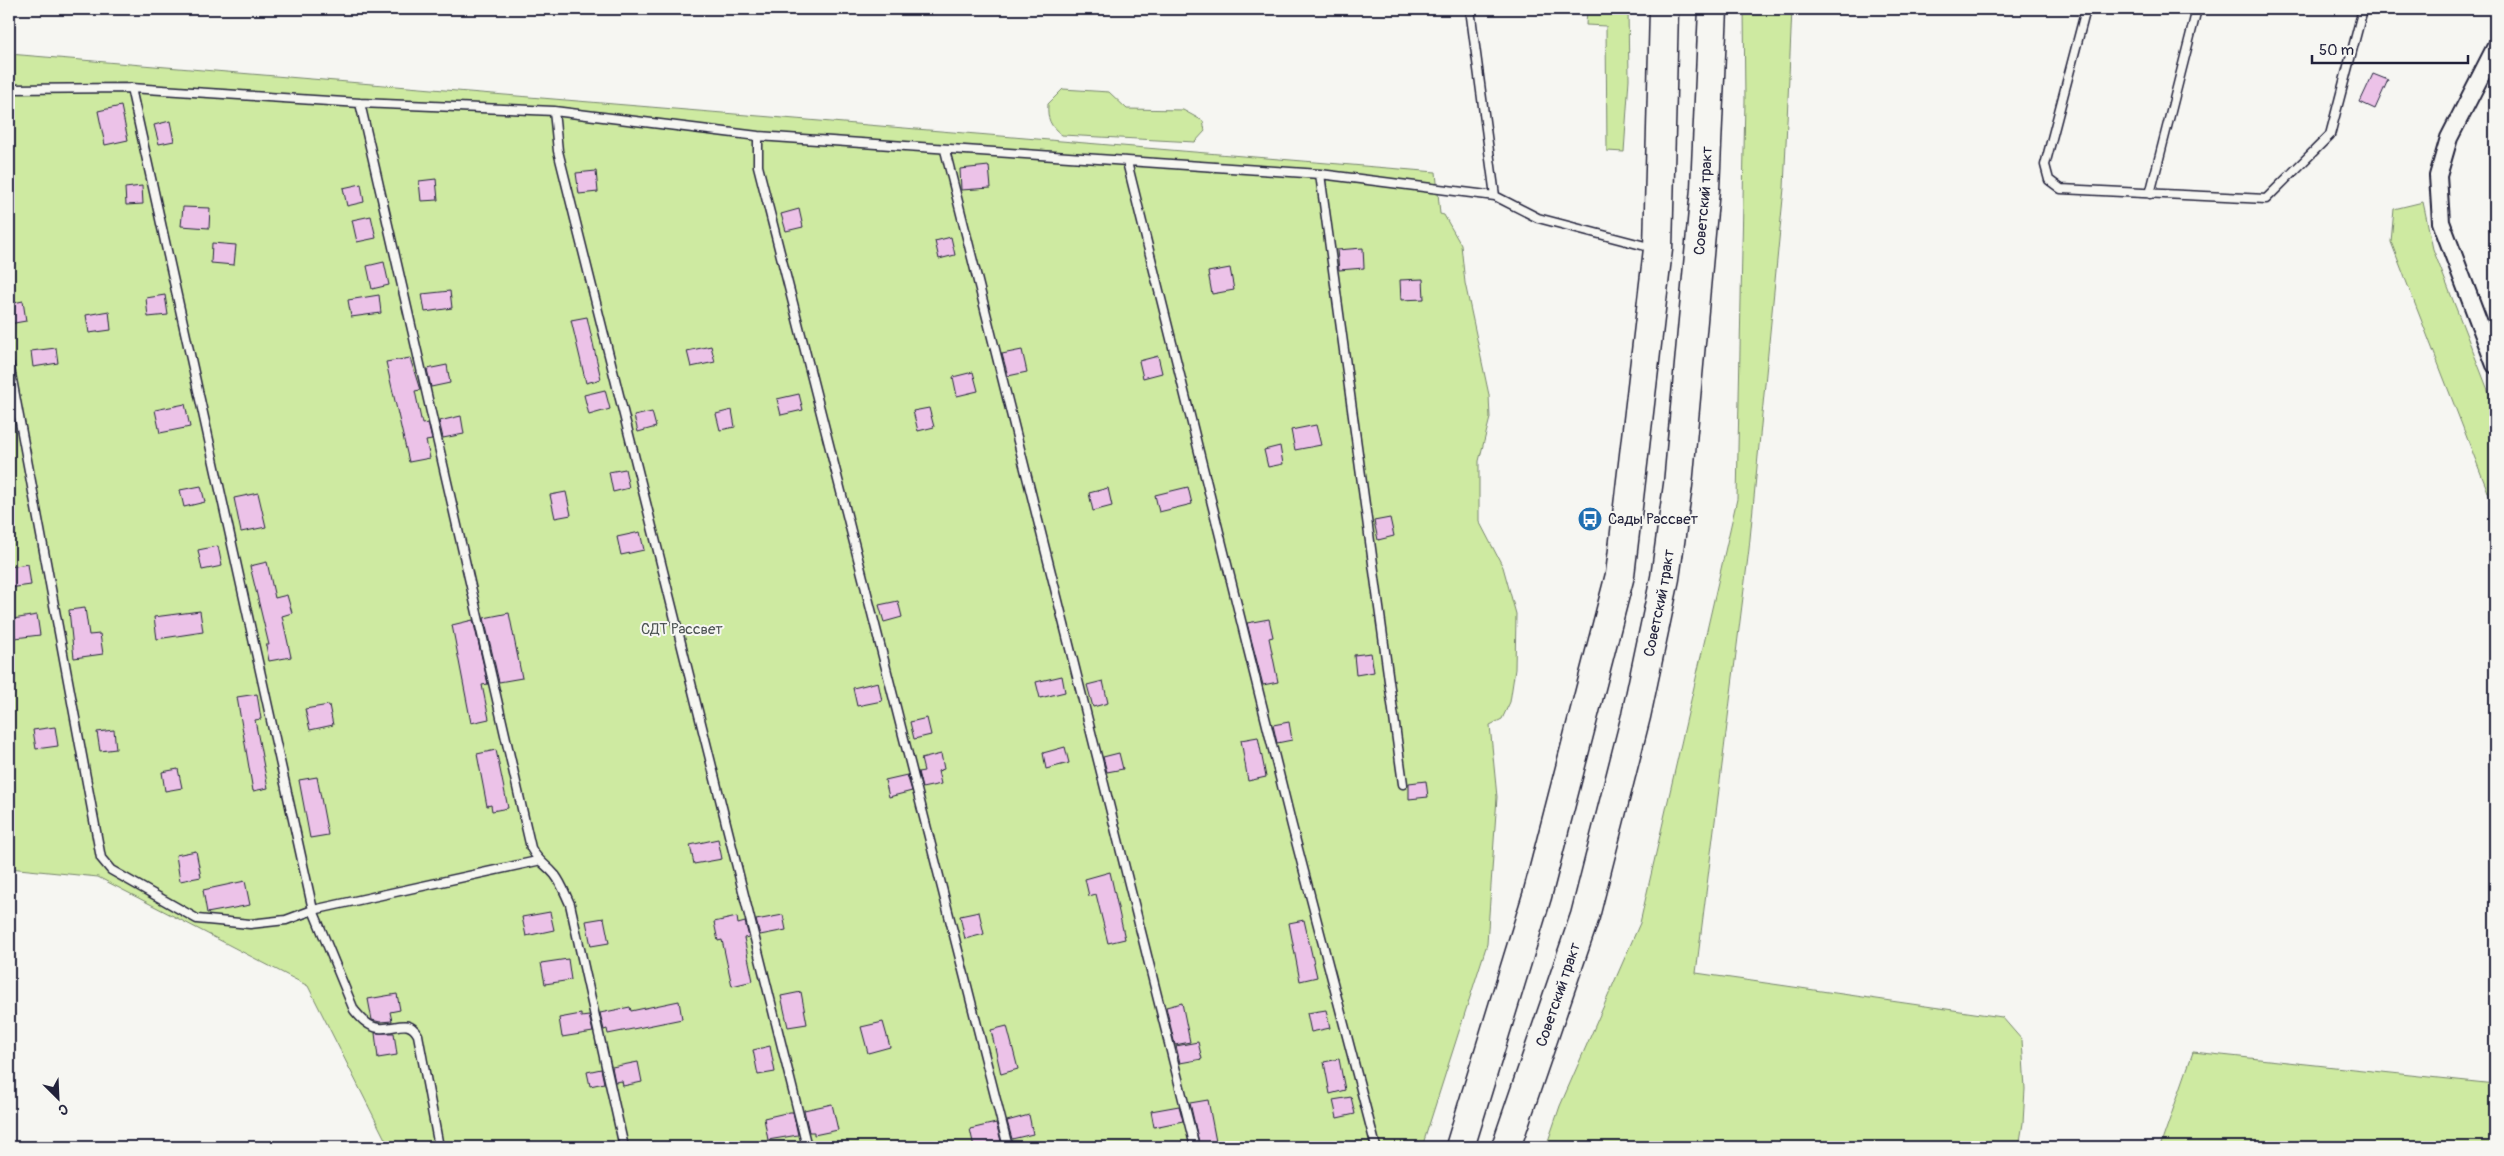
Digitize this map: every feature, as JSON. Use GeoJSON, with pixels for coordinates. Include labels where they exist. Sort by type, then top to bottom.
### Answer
{"type":"FeatureCollection","features":[{"type":"Feature","properties":{"kind":"highway"},"geometry":{"type":"LineString","coordinates":[[1460,1147],[1538,896],[1620,575],[1658,250],[1664,9]]}},
{"type":"Feature","properties":{"kind":"highway","name":"Советский тракт"},"geometry":{"type":"LineString","coordinates":[[1506,1147],[1585,916],[1636,716],[1665,578],[1678,485],[1705,190],[1713,9]]}},
{"type":"Feature","properties":{"kind":"street"},"geometry":{"type":"LineString","coordinates":[[2495,48],[2449,138],[2438,176],[2441,222],[2495,365]]}},
{"type":"Feature","properties":{"kind":"lane"},"geometry":{"type":"LineString","coordinates":[[1470,9],[1495,196]]}},
{"type":"Feature","properties":{"kind":"lane"},"geometry":{"type":"LineString","coordinates":[[2086,9],[2045,166],[2049,180],[2061,189],[2266,199],[2330,135],[2364,9]]}},
{"type":"Feature","properties":{"kind":"lane"},"geometry":{"type":"LineString","coordinates":[[2150,194],[2197,9]]}},
{"type":"Feature","properties":{"kind":"lane"},"geometry":{"type":"LineString","coordinates":[[9,89],[130,88],[360,103],[554,110],[758,136],[1320,174],[1495,196],[1538,218],[1658,250]]}},
{"type":"Feature","properties":{"kind":"lane"},"geometry":{"type":"LineString","coordinates":[[130,88],[313,910],[354,1010],[361,1018],[379,1028],[402,1024],[410,1026],[418,1035],[439,1147]]}},
{"type":"Feature","properties":{"kind":"lane"},"geometry":{"type":"LineString","coordinates":[[360,103],[531,848],[537,861],[553,873],[561,883],[570,904],[624,1147]]}},
{"type":"Feature","properties":{"kind":"lane"},"geometry":{"type":"LineString","coordinates":[[554,110],[560,160],[807,1147]]}},
{"type":"Feature","properties":{"kind":"lane"},"geometry":{"type":"LineString","coordinates":[[758,136],[758,166],[1008,1147]]}},
{"type":"Feature","properties":{"kind":"lane"},"geometry":{"type":"LineString","coordinates":[[945,150],[1195,1147]]}},
{"type":"Feature","properties":{"kind":"lane"},"geometry":{"type":"LineString","coordinates":[[1127,162],[1290,817],[1376,1147]]}},
{"type":"Feature","properties":{"kind":"lane"},"geometry":{"type":"LineString","coordinates":[[1320,174],[1403,784]]}},
{"type":"Feature","properties":{"kind":"lane"},"geometry":{"type":"LineString","coordinates":[[9,363],[101,858],[111,870],[197,919],[250,924],[286,920],[313,910],[537,861]]}},
{"type":"Feature","properties":{"kind":"green space"},"geometry":{"type":"Polygon","coordinates":[[[1587,9],[1628,9],[1629,79],[1624,152],[1607,151],[1606,26],[1586,25],[1587,9]]]}},
{"type":"Feature","properties":{"kind":"green space"},"geometry":{"type":"Polygon","coordinates":[[[1744,9],[1792,9],[1784,188],[1749,549],[1696,973],[2002,1017],[2022,1040],[2025,1089],[2023,1123],[2019,1147],[1546,1147],[1560,1106],[1640,923],[1737,499],[1745,100],[1744,9]]]}},
{"type":"Feature","properties":{"kind":"green space","name":"СДТ Рассвет"},"geometry":{"type":"Polygon","coordinates":[[[9,54],[1436,172],[1440,214],[1444,215],[1461,245],[1465,283],[1489,395],[1490,418],[1479,461],[1479,521],[1503,567],[1516,614],[1515,669],[1510,702],[1502,719],[1490,725],[1497,797],[1487,944],[1422,1147],[389,1147],[308,986],[98,877],[9,868],[9,54]]]}},
{"type":"Feature","properties":{"kind":"green space"},"geometry":{"type":"Polygon","coordinates":[[[1063,89],[1109,92],[1127,109],[1183,110],[1203,121],[1205,131],[1195,142],[1062,135],[1050,122],[1048,104],[1063,89]]]}},
{"type":"Feature","properties":{"kind":"green space"},"geometry":{"type":"Polygon","coordinates":[[[2423,202],[2433,249],[2495,408],[2495,510],[2391,242],[2394,209],[2423,202]]]}},
{"type":"Feature","properties":{"kind":"green space"},"geometry":{"type":"Polygon","coordinates":[[[2193,1052],[2495,1084],[2495,1147],[2160,1147],[2193,1052]]]}},
{"type":"Feature","properties":{"kind":"building"},"geometry":{"type":"Polygon","coordinates":[[[2373,74],[2388,80],[2375,109],[2360,102],[2373,74]]]}},
{"type":"Feature","properties":{"kind":"building"},"geometry":{"type":"Polygon","coordinates":[[[121,106],[128,140],[105,145],[98,111],[121,106]]]}},
{"type":"Feature","properties":{"kind":"building"},"geometry":{"type":"Polygon","coordinates":[[[170,121],[174,141],[159,144],[154,125],[170,121]]]}},
{"type":"Feature","properties":{"kind":"building"},"geometry":{"type":"Polygon","coordinates":[[[989,166],[991,188],[961,190],[960,169],[989,166]]]}},
{"type":"Feature","properties":{"kind":"building"},"geometry":{"type":"Polygon","coordinates":[[[596,171],[598,192],[579,194],[576,173],[596,171]]]}},
{"type":"Feature","properties":{"kind":"building"},"geometry":{"type":"Polygon","coordinates":[[[436,179],[438,200],[421,201],[419,181],[436,179]]]}},
{"type":"Feature","properties":{"kind":"building"},"geometry":{"type":"Polygon","coordinates":[[[361,184],[364,202],[347,206],[343,188],[361,184]]]}},
{"type":"Feature","properties":{"kind":"building"},"geometry":{"type":"Polygon","coordinates":[[[142,186],[143,204],[126,205],[125,188],[142,186]]]}},
{"type":"Feature","properties":{"kind":"building"},"geometry":{"type":"Polygon","coordinates":[[[183,207],[210,208],[209,228],[181,226],[183,207]]]}},
{"type":"Feature","properties":{"kind":"building"},"geometry":{"type":"Polygon","coordinates":[[[799,209],[803,227],[786,231],[781,214],[799,209]]]}},
{"type":"Feature","properties":{"kind":"building"},"geometry":{"type":"Polygon","coordinates":[[[371,216],[376,238],[357,242],[352,220],[371,216]]]}},
{"type":"Feature","properties":{"kind":"building"},"geometry":{"type":"Polygon","coordinates":[[[951,237],[955,255],[939,259],[935,241],[951,237]]]}},
{"type":"Feature","properties":{"kind":"building"},"geometry":{"type":"Polygon","coordinates":[[[212,243],[236,245],[234,265],[211,263],[212,243]]]}},
{"type":"Feature","properties":{"kind":"building"},"geometry":{"type":"Polygon","coordinates":[[[1363,248],[1364,268],[1339,270],[1337,250],[1363,248]]]}},
{"type":"Feature","properties":{"kind":"building"},"geometry":{"type":"Polygon","coordinates":[[[384,262],[389,285],[372,289],[367,266],[384,262]]]}},
{"type":"Feature","properties":{"kind":"building"},"geometry":{"type":"Polygon","coordinates":[[[1230,268],[1234,290],[1212,294],[1208,272],[1230,268]]]}},
{"type":"Feature","properties":{"kind":"building"},"geometry":{"type":"Polygon","coordinates":[[[1423,279],[1424,299],[1401,300],[1400,280],[1423,279]]]}},
{"type":"Feature","properties":{"kind":"building"},"geometry":{"type":"Polygon","coordinates":[[[450,291],[452,308],[425,312],[422,294],[450,291]]]}},
{"type":"Feature","properties":{"kind":"building"},"geometry":{"type":"Polygon","coordinates":[[[165,295],[168,315],[148,317],[146,298],[165,295]]]}},
{"type":"Feature","properties":{"kind":"building"},"geometry":{"type":"Polygon","coordinates":[[[379,295],[381,313],[351,317],[348,300],[379,295]]]}},
{"type":"Feature","properties":{"kind":"building"},"geometry":{"type":"Polygon","coordinates":[[[23,301],[26,321],[9,324],[9,304],[23,301]]]}},
{"type":"Feature","properties":{"kind":"building"},"geometry":{"type":"Polygon","coordinates":[[[109,311],[111,330],[89,333],[86,315],[109,311]]]}},
{"type":"Feature","properties":{"kind":"building"},"geometry":{"type":"Polygon","coordinates":[[[587,317],[601,379],[586,383],[571,320],[587,317]]]}},
{"type":"Feature","properties":{"kind":"building"},"geometry":{"type":"Polygon","coordinates":[[[711,346],[715,362],[691,367],[687,351],[711,346]]]}},
{"type":"Feature","properties":{"kind":"building"},"geometry":{"type":"Polygon","coordinates":[[[56,348],[58,363],[33,367],[31,351],[56,348]]]}},
{"type":"Feature","properties":{"kind":"building"},"geometry":{"type":"Polygon","coordinates":[[[1022,350],[1027,372],[1008,376],[1002,354],[1022,350]]]}},
{"type":"Feature","properties":{"kind":"building"},"geometry":{"type":"Polygon","coordinates":[[[1158,356],[1162,373],[1143,378],[1139,361],[1158,356]]]}},
{"type":"Feature","properties":{"kind":"building"},"geometry":{"type":"Polygon","coordinates":[[[410,358],[420,390],[415,391],[422,424],[428,423],[432,440],[426,441],[430,458],[409,462],[386,362],[410,358]]]}},
{"type":"Feature","properties":{"kind":"building"},"geometry":{"type":"Polygon","coordinates":[[[447,365],[450,383],[431,387],[427,369],[447,365]]]}},
{"type":"Feature","properties":{"kind":"building"},"geometry":{"type":"Polygon","coordinates":[[[973,372],[978,391],[957,396],[953,377],[973,372]]]}},
{"type":"Feature","properties":{"kind":"building"},"geometry":{"type":"Polygon","coordinates":[[[605,390],[610,409],[589,415],[584,395],[605,390]]]}},
{"type":"Feature","properties":{"kind":"building"},"geometry":{"type":"Polygon","coordinates":[[[799,394],[803,410],[781,415],[777,399],[799,394]]]}},
{"type":"Feature","properties":{"kind":"building"},"geometry":{"type":"Polygon","coordinates":[[[185,404],[190,427],[160,433],[155,410],[185,404]]]}},
{"type":"Feature","properties":{"kind":"building"},"geometry":{"type":"Polygon","coordinates":[[[929,408],[934,427],[918,431],[913,411],[929,408]]]}},
{"type":"Feature","properties":{"kind":"building"},"geometry":{"type":"Polygon","coordinates":[[[732,410],[735,427],[720,430],[716,414],[732,410]]]}},
{"type":"Feature","properties":{"kind":"building"},"geometry":{"type":"Polygon","coordinates":[[[652,412],[656,427],[638,432],[634,416],[652,412]]]}},
{"type":"Feature","properties":{"kind":"building"},"geometry":{"type":"Polygon","coordinates":[[[461,416],[464,434],[443,438],[439,421],[461,416]]]}},
{"type":"Feature","properties":{"kind":"building"},"geometry":{"type":"Polygon","coordinates":[[[1316,425],[1321,445],[1295,450],[1291,430],[1316,425]]]}},
{"type":"Feature","properties":{"kind":"building"},"geometry":{"type":"Polygon","coordinates":[[[1280,446],[1283,464],[1268,467],[1264,450],[1280,446]]]}},
{"type":"Feature","properties":{"kind":"building"},"geometry":{"type":"Polygon","coordinates":[[[625,469],[629,488],[613,492],[609,472],[625,469]]]}},
{"type":"Feature","properties":{"kind":"building"},"geometry":{"type":"Polygon","coordinates":[[[201,486],[205,502],[184,507],[180,490],[201,486]]]}},
{"type":"Feature","properties":{"kind":"building"},"geometry":{"type":"Polygon","coordinates":[[[1188,487],[1192,504],[1159,512],[1155,495],[1188,487]]]}},
{"type":"Feature","properties":{"kind":"building"},"geometry":{"type":"Polygon","coordinates":[[[1108,488],[1112,506],[1093,511],[1089,493],[1108,488]]]}},
{"type":"Feature","properties":{"kind":"building"},"geometry":{"type":"Polygon","coordinates":[[[566,492],[571,515],[555,518],[550,495],[566,492]]]}},
{"type":"Feature","properties":{"kind":"building"},"geometry":{"type":"Polygon","coordinates":[[[258,493],[266,527],[241,532],[234,498],[258,493]]]}},
{"type":"Feature","properties":{"kind":"building"},"geometry":{"type":"Polygon","coordinates":[[[1390,518],[1394,536],[1378,540],[1374,521],[1390,518]]]}},
{"type":"Feature","properties":{"kind":"building"},"geometry":{"type":"Polygon","coordinates":[[[640,532],[644,550],[621,555],[617,537],[640,532]]]}},
{"type":"Feature","properties":{"kind":"building"},"geometry":{"type":"Polygon","coordinates":[[[218,546],[222,566],[202,570],[198,550],[218,546]]]}},
{"type":"Feature","properties":{"kind":"building"},"geometry":{"type":"Polygon","coordinates":[[[267,562],[275,598],[287,595],[292,613],[282,616],[291,657],[269,661],[266,645],[269,645],[250,566],[267,562]]]}},
{"type":"Feature","properties":{"kind":"building"},"geometry":{"type":"Polygon","coordinates":[[[28,564],[31,585],[9,588],[9,567],[28,564]]]}},
{"type":"Feature","properties":{"kind":"building"},"geometry":{"type":"Polygon","coordinates":[[[898,601],[902,617],[884,622],[879,605],[898,601]]]}},
{"type":"Feature","properties":{"kind":"building"},"geometry":{"type":"Polygon","coordinates":[[[85,608],[89,635],[100,634],[103,654],[74,658],[69,610],[85,608]]]}},
{"type":"Feature","properties":{"kind":"building"},"geometry":{"type":"Polygon","coordinates":[[[200,611],[203,632],[157,639],[154,617],[200,611]]]}},
{"type":"Feature","properties":{"kind":"building"},"geometry":{"type":"Polygon","coordinates":[[[509,613],[522,678],[499,682],[484,618],[509,613]]]}},
{"type":"Feature","properties":{"kind":"building"},"geometry":{"type":"Polygon","coordinates":[[[37,615],[40,635],[15,638],[13,619],[37,615]]]}},
{"type":"Feature","properties":{"kind":"building"},"geometry":{"type":"Polygon","coordinates":[[[1269,619],[1273,637],[1269,638],[1278,682],[1263,685],[1247,623],[1269,619]]]}},
{"type":"Feature","properties":{"kind":"building"},"geometry":{"type":"Polygon","coordinates":[[[473,620],[488,684],[482,685],[489,719],[471,723],[452,625],[473,620]]]}},
{"type":"Feature","properties":{"kind":"building"},"geometry":{"type":"Polygon","coordinates":[[[1371,653],[1374,672],[1356,675],[1354,655],[1371,653]]]}},
{"type":"Feature","properties":{"kind":"building"},"geometry":{"type":"Polygon","coordinates":[[[1062,676],[1065,692],[1040,698],[1036,682],[1062,676]]]}},
{"type":"Feature","properties":{"kind":"building"},"geometry":{"type":"Polygon","coordinates":[[[1103,681],[1108,703],[1093,707],[1087,685],[1103,681]]]}},
{"type":"Feature","properties":{"kind":"building"},"geometry":{"type":"Polygon","coordinates":[[[878,682],[882,701],[857,706],[853,688],[878,682]]]}},
{"type":"Feature","properties":{"kind":"building"},"geometry":{"type":"Polygon","coordinates":[[[257,694],[261,719],[255,720],[268,788],[253,791],[237,697],[257,694]]]}},
{"type":"Feature","properties":{"kind":"building"},"geometry":{"type":"Polygon","coordinates":[[[329,705],[333,725],[310,730],[305,709],[329,705]]]}},
{"type":"Feature","properties":{"kind":"building"},"geometry":{"type":"Polygon","coordinates":[[[927,718],[931,735],[914,739],[910,722],[927,718]]]}},
{"type":"Feature","properties":{"kind":"building"},"geometry":{"type":"Polygon","coordinates":[[[1289,722],[1292,740],[1277,743],[1273,725],[1289,722]]]}},
{"type":"Feature","properties":{"kind":"building"},"geometry":{"type":"Polygon","coordinates":[[[55,727],[58,746],[36,749],[33,730],[55,727]]]}},
{"type":"Feature","properties":{"kind":"building"},"geometry":{"type":"Polygon","coordinates":[[[114,730],[116,749],[100,751],[97,732],[114,730]]]}},
{"type":"Feature","properties":{"kind":"building"},"geometry":{"type":"Polygon","coordinates":[[[1258,737],[1266,777],[1248,781],[1241,740],[1258,737]]]}},
{"type":"Feature","properties":{"kind":"building"},"geometry":{"type":"Polygon","coordinates":[[[1065,747],[1069,763],[1046,769],[1043,753],[1065,747]]]}},
{"type":"Feature","properties":{"kind":"building"},"geometry":{"type":"Polygon","coordinates":[[[496,750],[508,808],[492,811],[491,805],[487,806],[477,754],[496,750]]]}},
{"type":"Feature","properties":{"kind":"building"},"geometry":{"type":"Polygon","coordinates":[[[1119,753],[1123,769],[1107,772],[1103,757],[1119,753]]]}},
{"type":"Feature","properties":{"kind":"building"},"geometry":{"type":"Polygon","coordinates":[[[941,754],[944,769],[938,771],[941,784],[922,788],[918,772],[924,771],[921,759],[941,754]]]}},
{"type":"Feature","properties":{"kind":"building"},"geometry":{"type":"Polygon","coordinates":[[[178,769],[182,788],[165,791],[162,772],[178,769]]]}},
{"type":"Feature","properties":{"kind":"building"},"geometry":{"type":"Polygon","coordinates":[[[907,775],[912,791],[889,797],[885,780],[907,775]]]}},
{"type":"Feature","properties":{"kind":"building"},"geometry":{"type":"Polygon","coordinates":[[[317,777],[328,835],[310,838],[299,780],[317,777]]]}},
{"type":"Feature","properties":{"kind":"building"},"geometry":{"type":"Polygon","coordinates":[[[1426,781],[1428,797],[1409,799],[1409,783],[1426,781]]]}},
{"type":"Feature","properties":{"kind":"building"},"geometry":{"type":"Polygon","coordinates":[[[718,839],[722,859],[694,864],[690,845],[718,839]]]}},
{"type":"Feature","properties":{"kind":"building"},"geometry":{"type":"Polygon","coordinates":[[[196,851],[201,877],[180,881],[176,855],[196,851]]]}},
{"type":"Feature","properties":{"kind":"building"},"geometry":{"type":"Polygon","coordinates":[[[1110,872],[1125,939],[1108,943],[1096,894],[1089,896],[1085,879],[1110,872]]]}},
{"type":"Feature","properties":{"kind":"building"},"geometry":{"type":"Polygon","coordinates":[[[245,881],[250,905],[207,913],[203,890],[245,881]]]}},
{"type":"Feature","properties":{"kind":"building"},"geometry":{"type":"Polygon","coordinates":[[[550,912],[554,930],[526,936],[522,917],[550,912]]]}},
{"type":"Feature","properties":{"kind":"building"},"geometry":{"type":"Polygon","coordinates":[[[979,912],[984,934],[965,939],[960,916],[979,912]]]}},
{"type":"Feature","properties":{"kind":"building"},"geometry":{"type":"Polygon","coordinates":[[[783,915],[786,930],[760,935],[756,920],[783,915]]]}},
{"type":"Feature","properties":{"kind":"building"},"geometry":{"type":"Polygon","coordinates":[[[737,917],[738,924],[745,922],[749,937],[744,938],[753,981],[732,986],[722,940],[718,941],[714,922],[737,917]]]}},
{"type":"Feature","properties":{"kind":"building"},"geometry":{"type":"Polygon","coordinates":[[[604,918],[609,943],[591,946],[586,921],[604,918]]]}},
{"type":"Feature","properties":{"kind":"building"},"geometry":{"type":"Polygon","coordinates":[[[1304,920],[1317,977],[1300,981],[1289,923],[1304,920]]]}},
{"type":"Feature","properties":{"kind":"building"},"geometry":{"type":"Polygon","coordinates":[[[568,959],[571,980],[545,984],[541,963],[568,959]]]}},
{"type":"Feature","properties":{"kind":"building"},"geometry":{"type":"Polygon","coordinates":[[[801,992],[807,1024],[788,1027],[781,996],[801,992]]]}},
{"type":"Feature","properties":{"kind":"building"},"geometry":{"type":"Polygon","coordinates":[[[397,994],[400,1010],[390,1012],[392,1021],[380,1022],[372,1020],[368,999],[397,994]]]}},
{"type":"Feature","properties":{"kind":"building"},"geometry":{"type":"Polygon","coordinates":[[[679,1001],[682,1019],[608,1034],[607,1029],[604,1030],[600,1013],[630,1007],[631,1011],[679,1001]]]}},
{"type":"Feature","properties":{"kind":"building"},"geometry":{"type":"Polygon","coordinates":[[[1182,1003],[1190,1042],[1175,1045],[1166,1007],[1182,1003]]]}},
{"type":"Feature","properties":{"kind":"building"},"geometry":{"type":"Polygon","coordinates":[[[1326,1010],[1330,1028],[1311,1032],[1307,1013],[1326,1010]]]}},
{"type":"Feature","properties":{"kind":"building"},"geometry":{"type":"Polygon","coordinates":[[[581,1014],[581,1017],[589,1016],[593,1032],[562,1037],[559,1018],[581,1014]]]}},
{"type":"Feature","properties":{"kind":"building"},"geometry":{"type":"Polygon","coordinates":[[[883,1022],[890,1047],[868,1053],[861,1027],[883,1022]]]}},
{"type":"Feature","properties":{"kind":"building"},"geometry":{"type":"Polygon","coordinates":[[[1007,1026],[1018,1069],[1001,1074],[991,1030],[1007,1026]]]}},
{"type":"Feature","properties":{"kind":"building"},"geometry":{"type":"Polygon","coordinates":[[[375,1033],[394,1033],[397,1055],[378,1058],[375,1033]]]}},
{"type":"Feature","properties":{"kind":"building"},"geometry":{"type":"Polygon","coordinates":[[[1198,1042],[1202,1059],[1180,1063],[1176,1046],[1198,1042]]]}},
{"type":"Feature","properties":{"kind":"building"},"geometry":{"type":"Polygon","coordinates":[[[770,1046],[775,1072],[758,1075],[753,1050],[770,1046]]]}},
{"type":"Feature","properties":{"kind":"building"},"geometry":{"type":"Polygon","coordinates":[[[1339,1059],[1345,1090],[1330,1094],[1324,1062],[1339,1059]]]}},
{"type":"Feature","properties":{"kind":"building"},"geometry":{"type":"Polygon","coordinates":[[[638,1062],[642,1082],[623,1086],[622,1081],[615,1082],[612,1067],[638,1062]]]}},
{"type":"Feature","properties":{"kind":"building"},"geometry":{"type":"Polygon","coordinates":[[[601,1069],[604,1083],[590,1086],[587,1072],[601,1069]]]}},
{"type":"Feature","properties":{"kind":"building"},"geometry":{"type":"Polygon","coordinates":[[[1351,1097],[1355,1114],[1337,1118],[1333,1100],[1351,1097]]]}},
{"type":"Feature","properties":{"kind":"building"},"geometry":{"type":"Polygon","coordinates":[[[1208,1100],[1217,1147],[1200,1147],[1190,1103],[1208,1100]]]}},
{"type":"Feature","properties":{"kind":"building"},"geometry":{"type":"Polygon","coordinates":[[[832,1104],[838,1130],[814,1135],[814,1132],[809,1132],[804,1110],[832,1104]]]}},
{"type":"Feature","properties":{"kind":"building"},"geometry":{"type":"Polygon","coordinates":[[[1179,1106],[1183,1121],[1154,1127],[1151,1111],[1179,1106]]]}},
{"type":"Feature","properties":{"kind":"building"},"geometry":{"type":"Polygon","coordinates":[[[793,1112],[798,1135],[768,1140],[764,1118],[793,1112]]]}},
{"type":"Feature","properties":{"kind":"building"},"geometry":{"type":"Polygon","coordinates":[[[1029,1115],[1033,1134],[1012,1139],[1007,1121],[1029,1115]]]}},
{"type":"Feature","properties":{"kind":"building"},"geometry":{"type":"Polygon","coordinates":[[[996,1123],[1001,1141],[974,1147],[970,1129],[996,1123]]]}},
{"type":"Feature","properties":{"kind":"place","name":"Сады Рассвет"},"geometry":{"type":"Point","coordinates":[1590,519]}}]}
